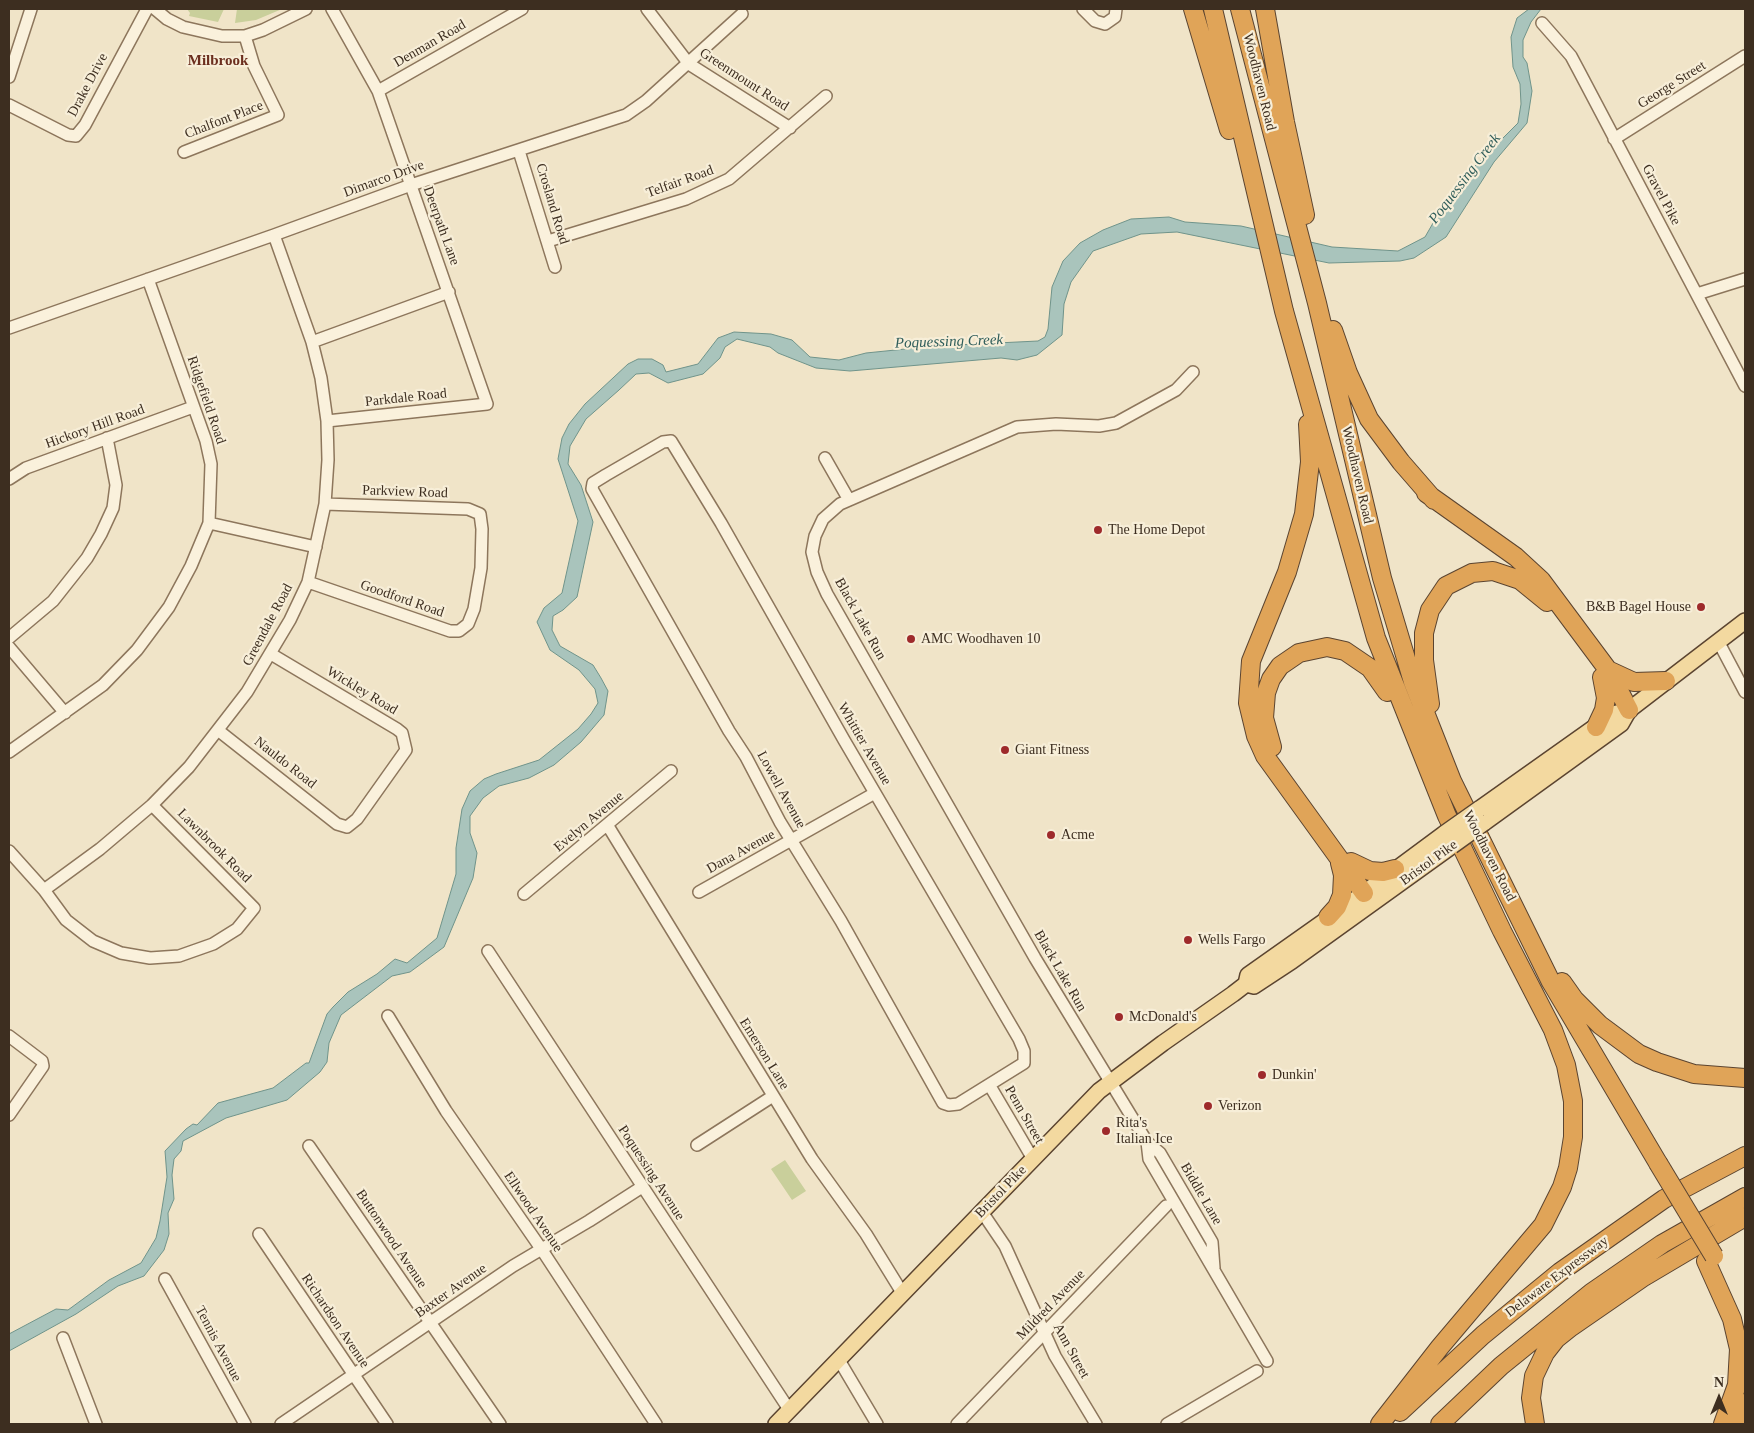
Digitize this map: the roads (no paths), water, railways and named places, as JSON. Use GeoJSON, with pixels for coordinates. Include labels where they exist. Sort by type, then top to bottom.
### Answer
{"type":"FeatureCollection","features":[{"type":"Feature","properties":{"kind":"highway"},"geometry":{"type":"LineString","coordinates":[[1193,9],[1258,226]]}},
{"type":"Feature","properties":{"kind":"highway","name":"Woodhaven Road"},"geometry":{"type":"LineString","coordinates":[[1213,9],[1265,255],[1284,312],[1368,615],[1387,670],[1421,754],[1476,878]]}},
{"type":"Feature","properties":{"kind":"highway","name":"Woodhaven Road"},"geometry":{"type":"LineString","coordinates":[[1242,9],[1252,52],[1304,234],[1317,303],[1385,587],[1413,682],[1438,747],[1479,838],[1523,923]]}},
{"type":"Feature","properties":{"kind":"highway"},"geometry":{"type":"LineString","coordinates":[[1265,9],[1304,234]]}},
{"type":"Feature","properties":{"kind":"highway"},"geometry":{"type":"LineString","coordinates":[[1265,255],[1299,392],[1306,465],[1304,514]]}},
{"type":"Feature","properties":{"kind":"highway"},"geometry":{"type":"LineString","coordinates":[[1310,262],[1348,373],[1369,419],[1401,462],[1434,500]]}},
{"type":"Feature","properties":{"kind":"highway"},"geometry":{"type":"LineString","coordinates":[[1317,303],[1347,387],[1362,418],[1383,450],[1398,468],[1434,500],[1516,557],[1533,572],[1554,596],[1630,710]]}},
{"type":"Feature","properties":{"kind":"highway"},"geometry":{"type":"LineString","coordinates":[[1284,312],[1307,418],[1310,462],[1304,514],[1287,572],[1250,661],[1248,703],[1256,736],[1265,756],[1370,895]]}},
{"type":"Feature","properties":{"kind":"highway"},"geometry":{"type":"LineString","coordinates":[[1438,747],[1427,685],[1424,633],[1427,617],[1437,597],[1446,586],[1465,575],[1480,571],[1493,571],[1513,577],[1531,587],[1548,603],[1605,674],[1634,682],[1666,681]]}},
{"type":"Feature","properties":{"kind":"highway"},"geometry":{"type":"LineString","coordinates":[[1395,869],[1384,872],[1370,870],[1346,862],[1281,763],[1269,741],[1265,726],[1264,701],[1268,686],[1276,672],[1292,657],[1314,649],[1333,648],[1351,654],[1370,668],[1380,680],[1421,754]]}},
{"type":"Feature","properties":{"kind":"highway"},"geometry":{"type":"LineString","coordinates":[[1596,727],[1604,710],[1606,698],[1605,674]]}},
{"type":"Feature","properties":{"kind":"highway"},"geometry":{"type":"LineString","coordinates":[[1328,918],[1337,907],[1342,895],[1346,862]]}},
{"type":"Feature","properties":{"kind":"highway"},"geometry":{"type":"LineString","coordinates":[[1476,878],[1710,1259],[1732,1288],[1745,1320]]}},
{"type":"Feature","properties":{"kind":"highway"},"geometry":{"type":"LineString","coordinates":[[1380,1424],[1440,1347],[1543,1226],[1562,1187],[1572,1151],[1573,1101],[1566,1065],[1559,1044],[1476,878]]}},
{"type":"Feature","properties":{"kind":"highway"},"geometry":{"type":"LineString","coordinates":[[1523,923],[1574,999],[1618,1040],[1657,1062],[1677,1070],[1708,1077],[1745,1078]]}},
{"type":"Feature","properties":{"kind":"highway"},"geometry":{"type":"LineString","coordinates":[[1523,923],[1557,995],[1654,1165]]}},
{"type":"Feature","properties":{"kind":"highway","name":"Delaware Expressway"},"geometry":{"type":"LineString","coordinates":[[1388,1424],[1483,1335],[1560,1272],[1664,1199],[1745,1156]]}},
{"type":"Feature","properties":{"kind":"highway"},"geometry":{"type":"LineString","coordinates":[[1440,1424],[1501,1366],[1591,1293],[1662,1244],[1745,1197]]}},
{"type":"Feature","properties":{"kind":"highway"},"geometry":{"type":"LineString","coordinates":[[1535,1424],[1531,1406],[1532,1383],[1540,1360],[1556,1339],[1642,1278],[1745,1217]]}},
{"type":"Feature","properties":{"kind":"highway"},"geometry":{"type":"LineString","coordinates":[[1710,1259],[1732,1319],[1739,1349],[1737,1386],[1723,1424]]}},
{"type":"Feature","properties":{"kind":"highway"},"geometry":{"type":"LineString","coordinates":[[1737,1424],[1745,1403]]}},
{"type":"Feature","properties":{"kind":"main road","name":"Bristol Pike"},"geometry":{"type":"LineString","coordinates":[[776,1424],[1032,1159],[1110,1082],[1246,984],[1248,975],[1328,918],[1370,895],[1395,869],[1484,823],[1621,724],[1630,710],[1745,621]]}},
{"type":"Feature","properties":{"kind":"main road","name":"Bristol Pike"},"geometry":{"type":"LineString","coordinates":[[1246,984],[1254,986],[1370,895],[1448,840],[1478,808],[1613,714],[1630,710]]}},
{"type":"Feature","properties":{"kind":"street"},"geometry":{"type":"LineString","coordinates":[[9,77],[31,9]]}},
{"type":"Feature","properties":{"kind":"street","name":"Drake Drive"},"geometry":{"type":"LineString","coordinates":[[9,105],[68,135],[76,136],[85,125],[147,9]]}},
{"type":"Feature","properties":{"kind":"street"},"geometry":{"type":"LineString","coordinates":[[155,9],[167,19],[202,33],[222,36],[244,36],[276,25],[306,9]]}},
{"type":"Feature","properties":{"kind":"street","name":"Deerpath Lane"},"geometry":{"type":"LineString","coordinates":[[332,9],[378,91],[487,404]]}},
{"type":"Feature","properties":{"kind":"street","name":"Denman Road"},"geometry":{"type":"LineString","coordinates":[[378,91],[522,9]]}},
{"type":"Feature","properties":{"kind":"street","name":"Greenmount Road"},"geometry":{"type":"LineString","coordinates":[[647,9],[689,64],[790,128]]}},
{"type":"Feature","properties":{"kind":"street"},"geometry":{"type":"LineString","coordinates":[[1083,9],[1095,21],[1104,24],[1115,17],[1116,9]]}},
{"type":"Feature","properties":{"kind":"street","name":"Dimarco Drive"},"geometry":{"type":"LineString","coordinates":[[9,328],[274,236],[411,185],[626,115],[646,101],[689,64],[742,14]]}},
{"type":"Feature","properties":{"kind":"street","name":"Gravel Pike"},"geometry":{"type":"LineString","coordinates":[[1542,24],[1571,56],[1745,386]]}},
{"type":"Feature","properties":{"kind":"street","name":"Chalfont Place"},"geometry":{"type":"LineString","coordinates":[[184,152],[278,115],[254,66],[244,36]]}},
{"type":"Feature","properties":{"kind":"street","name":"George Street"},"geometry":{"type":"LineString","coordinates":[[1614,139],[1744,59]]}},
{"type":"Feature","properties":{"kind":"street","name":"Telfair Road"},"geometry":{"type":"LineString","coordinates":[[548,241],[709,190],[729,180],[826,96]]}},
{"type":"Feature","properties":{"kind":"street","name":"Crosland Road"},"geometry":{"type":"LineString","coordinates":[[519,151],[555,267]]}},
{"type":"Feature","properties":{"kind":"street","name":"Greendale Road"},"geometry":{"type":"LineString","coordinates":[[44,890],[100,850],[152,805],[219,731],[271,654],[308,582],[325,504],[328,421],[321,378],[312,342],[274,236]]}},
{"type":"Feature","properties":{"kind":"street","name":"Ridgefield Road"},"geometry":{"type":"LineString","coordinates":[[9,752],[103,685],[137,650],[169,607],[191,566],[209,523],[211,464],[206,441],[148,279]]}},
{"type":"Feature","properties":{"kind":"street"},"geometry":{"type":"LineString","coordinates":[[1697,294],[1745,279]]}},
{"type":"Feature","properties":{"kind":"street"},"geometry":{"type":"LineString","coordinates":[[312,342],[449,292]]}},
{"type":"Feature","properties":{"kind":"street","name":"Black Lake Run"},"geometry":{"type":"LineString","coordinates":[[1110,1082],[1035,958],[817,572],[812,552],[823,518],[840,504],[1017,427],[1056,424],[1098,426],[1116,423],[1176,390],[1193,372]]}},
{"type":"Feature","properties":{"kind":"street","name":"Parkdale Road"},"geometry":{"type":"LineString","coordinates":[[328,421],[487,404]]}},
{"type":"Feature","properties":{"kind":"street","name":"Hickory Hill Road"},"geometry":{"type":"LineString","coordinates":[[9,479],[26,468],[193,407]]}},
{"type":"Feature","properties":{"kind":"street"},"geometry":{"type":"LineString","coordinates":[[9,638],[58,595],[87,558],[101,534],[113,508],[116,485],[107,438]]}},
{"type":"Feature","properties":{"kind":"street","name":"Lowell Avenue"},"geometry":{"type":"LineString","coordinates":[[675,447],[671,441],[663,442],[593,483],[592,489],[792,840],[846,930],[925,1072],[947,1105],[958,1104],[990,1086]]}},
{"type":"Feature","properties":{"kind":"street","name":"Whittier Avenue"},"geometry":{"type":"LineString","coordinates":[[675,447],[1019,1039],[1025,1057],[1024,1063],[990,1086]]}},
{"type":"Feature","properties":{"kind":"street"},"geometry":{"type":"LineString","coordinates":[[825,458],[849,500]]}},
{"type":"Feature","properties":{"kind":"street","name":"Parkview Road"},"geometry":{"type":"LineString","coordinates":[[325,504],[468,509],[480,514],[480,518]]}},
{"type":"Feature","properties":{"kind":"street","name":"Goodford Road"},"geometry":{"type":"LineString","coordinates":[[308,582],[450,631],[459,631],[468,624],[474,609],[481,568],[482,529],[480,518]]}},
{"type":"Feature","properties":{"kind":"street"},"geometry":{"type":"LineString","coordinates":[[209,523],[316,547]]}},
{"type":"Feature","properties":{"kind":"street"},"geometry":{"type":"LineString","coordinates":[[1718,641],[1745,692]]}},
{"type":"Feature","properties":{"kind":"street"},"geometry":{"type":"LineString","coordinates":[[9,647],[64,713]]}},
{"type":"Feature","properties":{"kind":"street","name":"Wickley Road"},"geometry":{"type":"LineString","coordinates":[[271,654],[402,733],[406,750],[357,819],[347,827],[337,824],[332,819]]}},
{"type":"Feature","properties":{"kind":"street","name":"Nauldo Road"},"geometry":{"type":"LineString","coordinates":[[219,731],[332,819]]}},
{"type":"Feature","properties":{"kind":"street","name":"Evelyn Avenue"},"geometry":{"type":"LineString","coordinates":[[524,894],[608,826],[671,771]]}},
{"type":"Feature","properties":{"kind":"street","name":"Dana Avenue"},"geometry":{"type":"LineString","coordinates":[[699,892],[875,793]]}},
{"type":"Feature","properties":{"kind":"street","name":"Lawnbrook Road"},"geometry":{"type":"LineString","coordinates":[[44,890],[66,920],[93,941],[121,953],[148,958],[180,956],[213,944],[237,928],[254,908],[152,805]]}},
{"type":"Feature","properties":{"kind":"street","name":"Emerson Lane"},"geometry":{"type":"LineString","coordinates":[[608,826],[772,1096],[903,1294]]}},
{"type":"Feature","properties":{"kind":"street"},"geometry":{"type":"LineString","coordinates":[[9,851],[44,890]]}},
{"type":"Feature","properties":{"kind":"street","name":"Poquessing Avenue"},"geometry":{"type":"LineString","coordinates":[[488,951],[790,1411]]}},
{"type":"Feature","properties":{"kind":"street","name":"Ellwood Avenue"},"geometry":{"type":"LineString","coordinates":[[388,1016],[446,1111],[542,1250],[656,1424]]}},
{"type":"Feature","properties":{"kind":"street"},"geometry":{"type":"LineString","coordinates":[[9,1036],[42,1061],[43,1066],[9,1115]]}},
{"type":"Feature","properties":{"kind":"street","name":"Biddle Lane"},"geometry":{"type":"LineString","coordinates":[[1110,1082],[1147,1142],[1149,1159],[1268,1361]]}},
{"type":"Feature","properties":{"kind":"street","name":"Penn Street"},"geometry":{"type":"LineString","coordinates":[[990,1086],[1032,1159]]}},
{"type":"Feature","properties":{"kind":"street"},"geometry":{"type":"LineString","coordinates":[[697,1145],[772,1096]]}},
{"type":"Feature","properties":{"kind":"street","name":"Buttonwood Avenue"},"geometry":{"type":"LineString","coordinates":[[309,1146],[500,1424]]}},
{"type":"Feature","properties":{"kind":"street","name":"Baxter Avenue"},"geometry":{"type":"LineString","coordinates":[[281,1424],[431,1324],[513,1266],[542,1250],[642,1187]]}},
{"type":"Feature","properties":{"kind":"street","name":"Mildred Avenue"},"geometry":{"type":"LineString","coordinates":[[957,1424],[1166,1206]]}},
{"type":"Feature","properties":{"kind":"street","name":"Ann Street"},"geometry":{"type":"LineString","coordinates":[[982,1212],[1012,1260],[1044,1334],[1096,1424]]}},
{"type":"Feature","properties":{"kind":"street","name":"Richardson Avenue"},"geometry":{"type":"LineString","coordinates":[[259,1234],[387,1424]]}},
{"type":"Feature","properties":{"kind":"street","name":"Tennis Avenue"},"geometry":{"type":"LineString","coordinates":[[165,1279],[245,1424]]}},
{"type":"Feature","properties":{"kind":"street"},"geometry":{"type":"LineString","coordinates":[[63,1338],[96,1424]]}},
{"type":"Feature","properties":{"kind":"street"},"geometry":{"type":"LineString","coordinates":[[839,1360],[878,1424]]}},
{"type":"Feature","properties":{"kind":"street"},"geometry":{"type":"LineString","coordinates":[[1167,1424],[1257,1371]]}},
{"type":"Feature","properties":{"kind":"water","name":"Poquessing Creek"},"geometry":{"type":"Polygon","coordinates":[[[1529,9],[1541,9],[1531,22],[1523,40],[1523,57],[1527,63],[1532,91],[1527,123],[1494,162],[1446,237],[1414,258],[1400,261],[1329,263],[1177,232],[1141,234],[1093,251],[1071,282],[1064,304],[1062,335],[1037,355],[1017,360],[1001,358],[850,371],[816,368],[778,353],[770,347],[737,339],[725,347],[720,358],[703,374],[668,383],[649,373],[636,374],[586,419],[570,446],[568,464],[581,485],[593,522],[577,597],[563,610],[553,616],[552,630],[560,646],[593,665],[608,691],[604,715],[581,742],[554,765],[529,778],[499,786],[483,798],[470,816],[470,833],[477,853],[473,878],[444,947],[410,972],[392,976],[341,1015],[329,1043],[327,1062],[320,1072],[287,1100],[226,1118],[183,1141],[181,1151],[174,1159],[172,1175],[174,1199],[168,1213],[169,1234],[164,1250],[144,1276],[118,1286],[76,1314],[9,1351],[9,1334],[56,1309],[68,1310],[109,1280],[141,1263],[156,1238],[160,1221],[167,1177],[165,1151],[186,1129],[193,1124],[197,1125],[218,1103],[273,1088],[306,1063],[309,1063],[327,1014],[348,992],[377,974],[395,959],[407,963],[437,938],[456,874],[456,848],[462,809],[470,791],[484,779],[539,760],[578,729],[598,703],[595,689],[579,670],[550,650],[537,622],[544,608],[562,593],[578,521],[558,459],[562,438],[569,424],[585,404],[628,364],[638,359],[652,359],[663,365],[666,372],[698,364],[718,338],[734,332],[771,334],[792,340],[810,357],[839,360],[866,353],[935,346],[1038,341],[1045,337],[1048,329],[1052,287],[1063,261],[1080,243],[1103,230],[1131,219],[1169,217],[1185,222],[1241,226],[1332,247],[1398,251],[1425,237],[1444,204],[1473,168],[1518,123],[1521,104],[1520,84],[1513,67],[1511,37],[1517,18],[1529,9]]]}},
{"type":"Feature","properties":{"kind":"place","name":"The Home Depot"},"geometry":{"type":"Point","coordinates":[1098,530]}},
{"type":"Feature","properties":{"kind":"place","name":"B&B Bagel House"},"geometry":{"type":"Point","coordinates":[1701,607]}},
{"type":"Feature","properties":{"kind":"place","name":"AMC Woodhaven 10"},"geometry":{"type":"Point","coordinates":[911,639]}},
{"type":"Feature","properties":{"kind":"place","name":"Giant Fitness"},"geometry":{"type":"Point","coordinates":[1005,750]}},
{"type":"Feature","properties":{"kind":"place","name":"Acme"},"geometry":{"type":"Point","coordinates":[1051,835]}},
{"type":"Feature","properties":{"kind":"place","name":"Wells Fargo"},"geometry":{"type":"Point","coordinates":[1188,940]}},
{"type":"Feature","properties":{"kind":"place","name":"McDonald's"},"geometry":{"type":"Point","coordinates":[1119,1017]}},
{"type":"Feature","properties":{"kind":"place","name":"Dunkin'"},"geometry":{"type":"Point","coordinates":[1262,1075]}},
{"type":"Feature","properties":{"kind":"place","name":"Verizon"},"geometry":{"type":"Point","coordinates":[1208,1106]}},
{"type":"Feature","properties":{"kind":"place","name":"Rita's Italian Ice"},"geometry":{"type":"Point","coordinates":[1106,1131]}},
{"type":"Feature","properties":{"kind":"district","name":"Milbrook"},"geometry":{"type":"Point","coordinates":[218,61]}}]}
